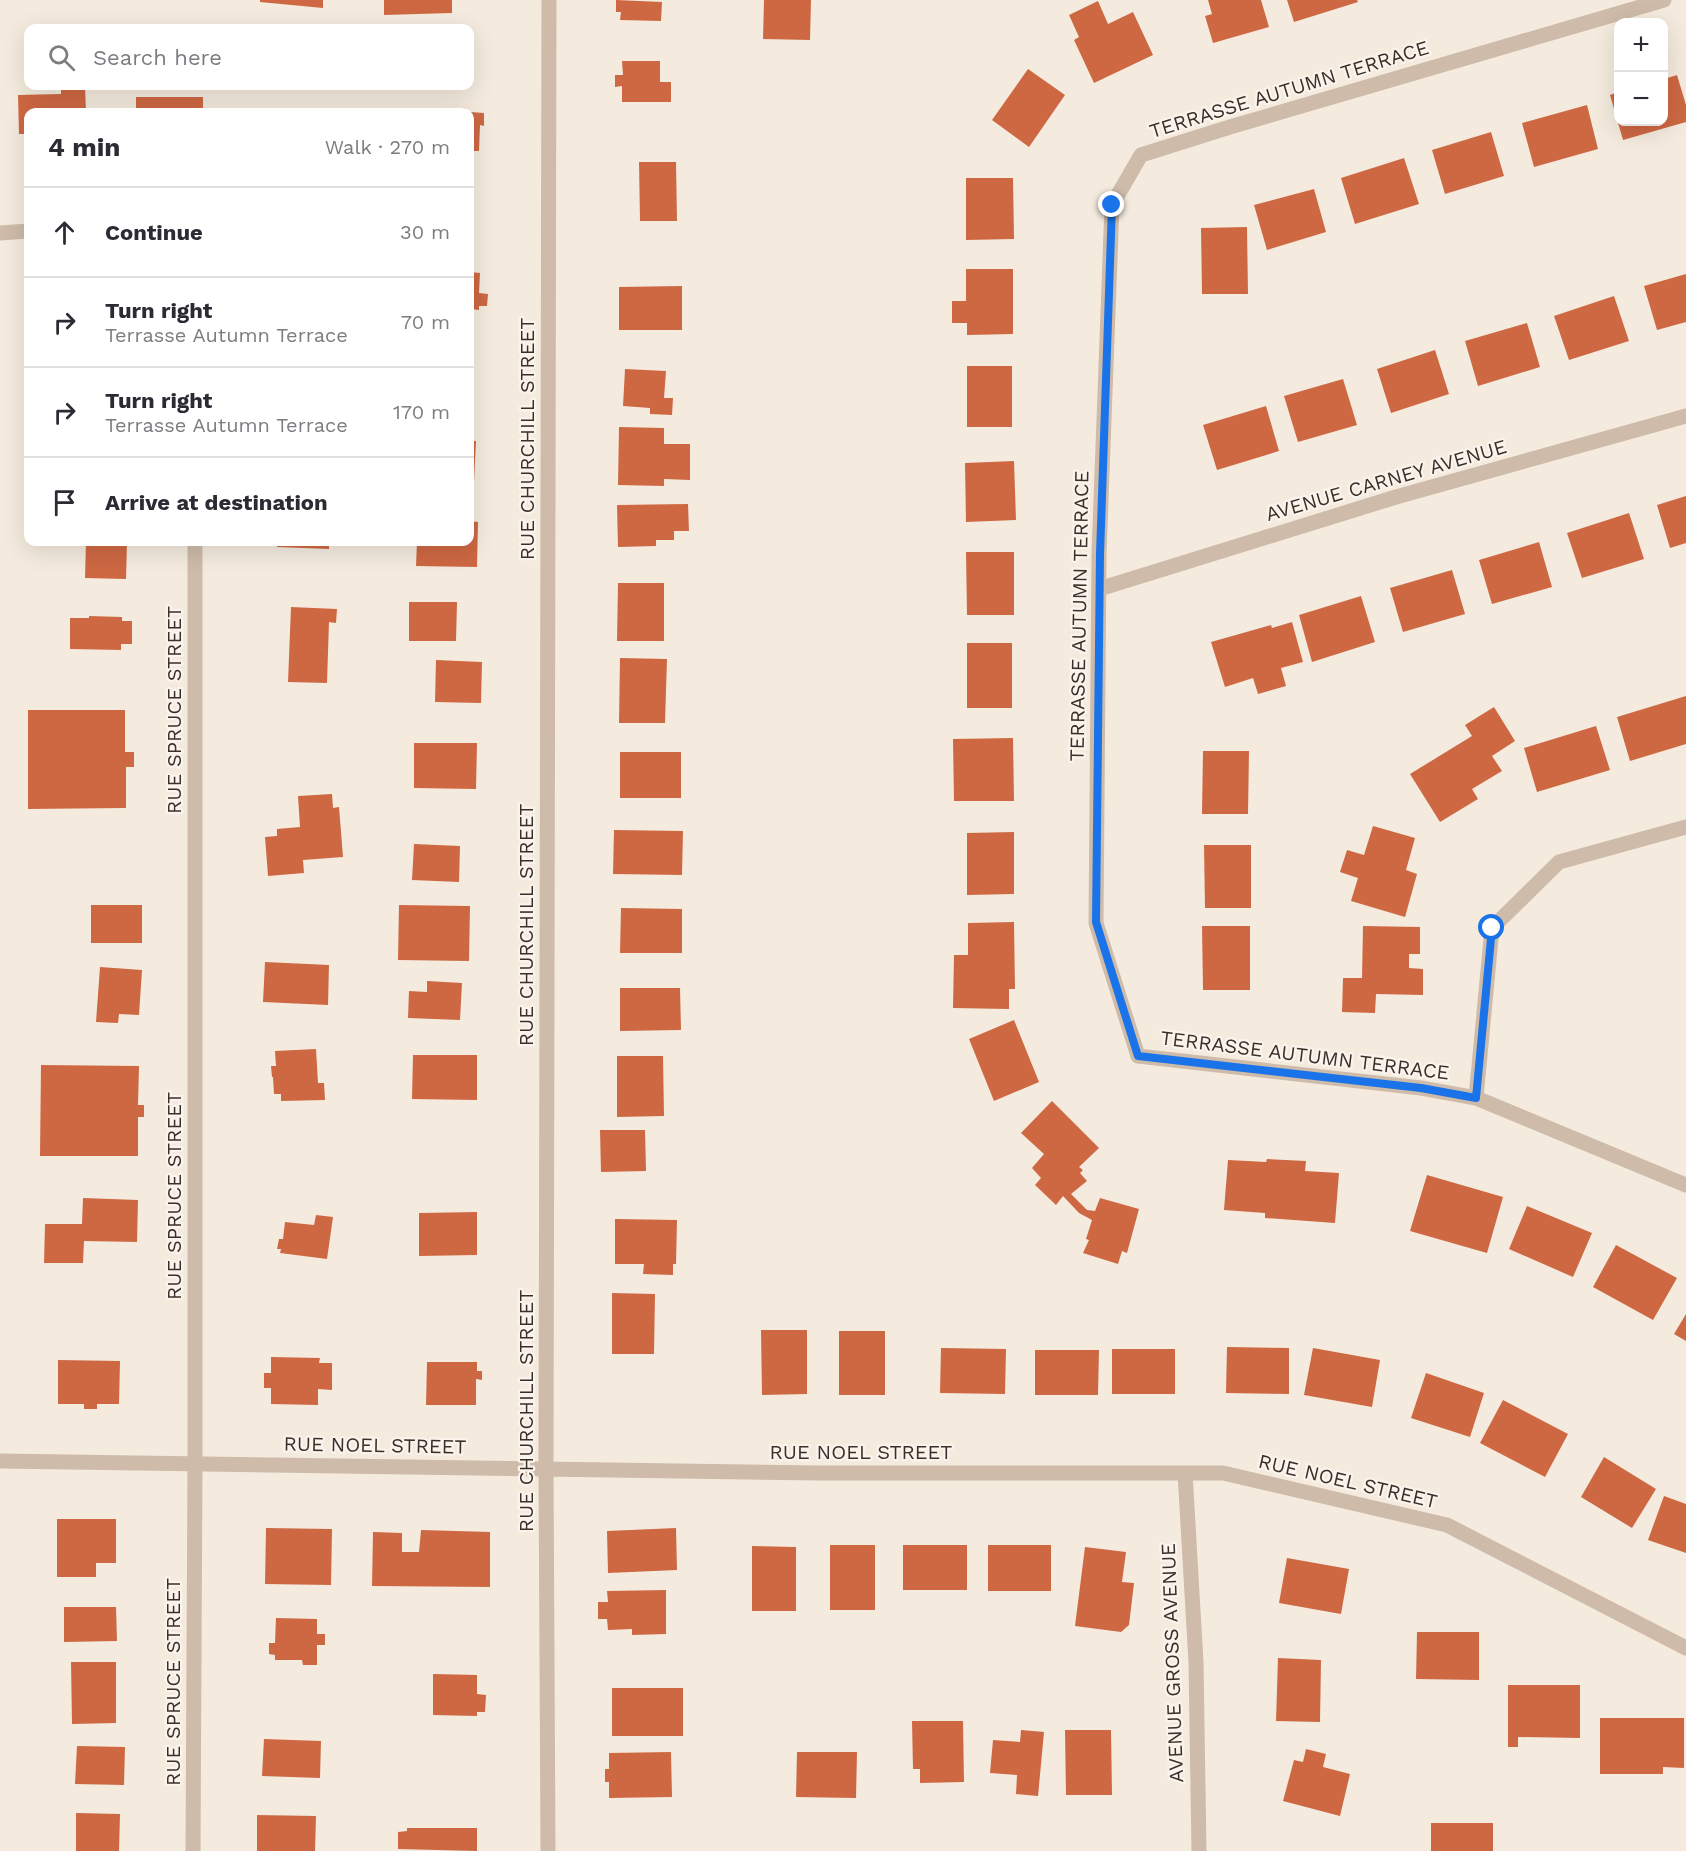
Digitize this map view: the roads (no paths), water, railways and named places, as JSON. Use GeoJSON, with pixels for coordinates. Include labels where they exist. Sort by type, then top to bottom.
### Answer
{"type":"FeatureCollection","features":[{"type":"Feature","properties":{"kind":"street","name":"RUE CHURCHILL STREET"},"geometry":{"type":"LineString","coordinates":[[548,1851],[546,1469],[549,0]]}},
{"type":"Feature","properties":{"kind":"street","name":"TERRASSE AUTUMN TERRACE"},"geometry":{"type":"LineString","coordinates":[[1664,0],[1142,155],[1112,205],[1099,589],[1096,922],[1138,1056],[1421,1088],[1476,1098],[1686,1185]]}},
{"type":"Feature","properties":{"kind":"street"},"geometry":{"type":"LineString","coordinates":[[0,233],[24,231]]}},
{"type":"Feature","properties":{"kind":"street","name":"AVENUE CARNEY AVENUE"},"geometry":{"type":"LineString","coordinates":[[1099,589],[1396,497],[1686,416]]}},
{"type":"Feature","properties":{"kind":"street","name":"RUE SPRUCE STREET"},"geometry":{"type":"LineString","coordinates":[[193,1851],[195,546]]}},
{"type":"Feature","properties":{"kind":"street"},"geometry":{"type":"LineString","coordinates":[[1476,1098],[1492,928],[1559,862],[1686,827]]}},
{"type":"Feature","properties":{"kind":"street","name":"RUE NOEL STREET"},"geometry":{"type":"LineString","coordinates":[[0,1461],[819,1473],[1222,1473],[1447,1525],[1686,1648]]}},
{"type":"Feature","properties":{"kind":"street","name":"AVENUE GROSS AVENUE"},"geometry":{"type":"LineString","coordinates":[[1185,1473],[1196,1662],[1199,1851]]}}]}
